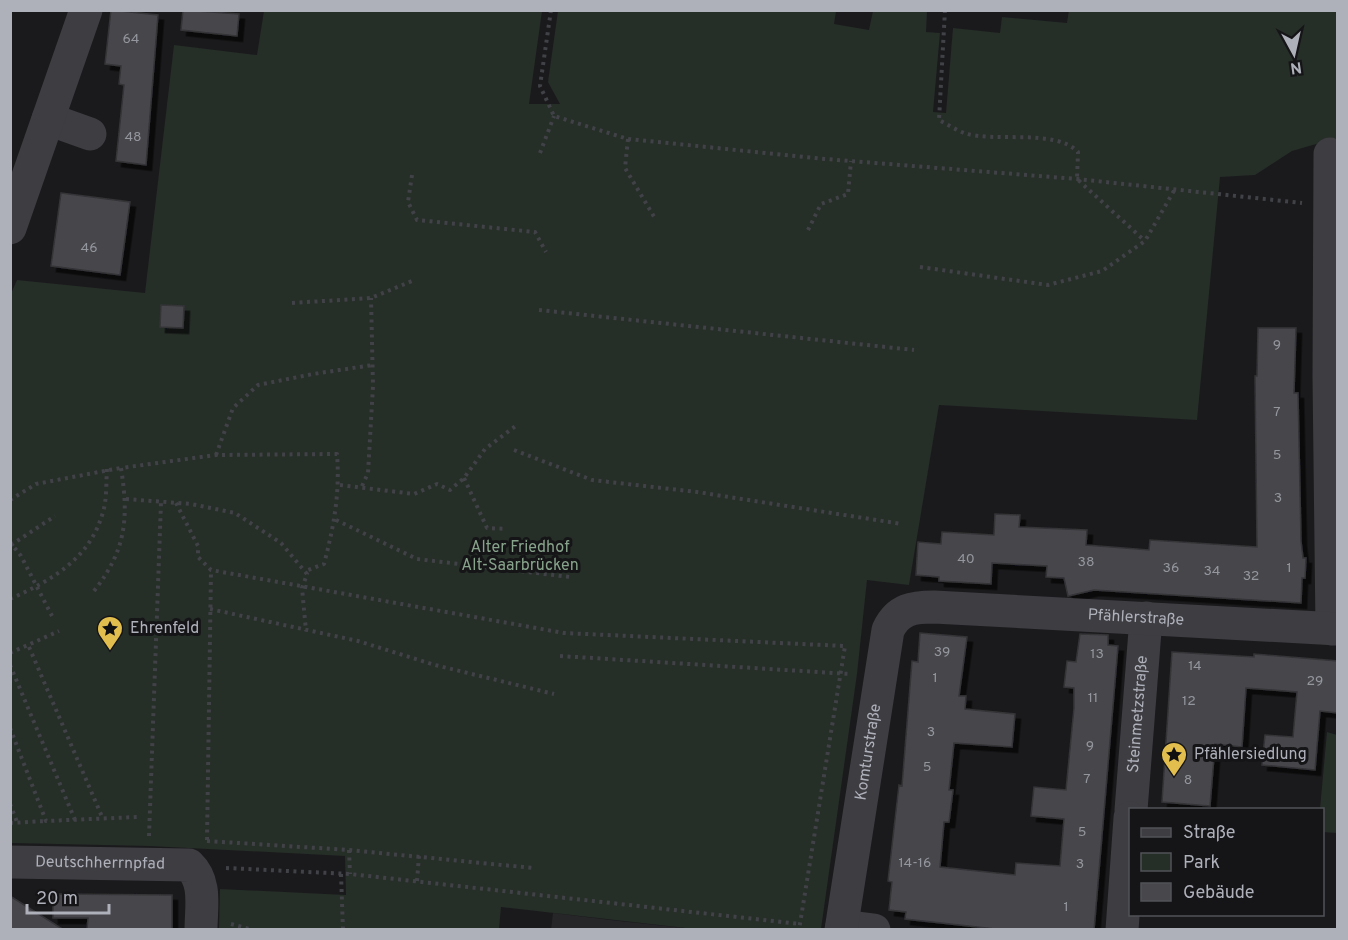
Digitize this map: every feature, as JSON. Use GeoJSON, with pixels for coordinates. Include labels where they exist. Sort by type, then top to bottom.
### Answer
{"type":"FeatureCollection","features":[{"type":"Feature","properties":{"kind":"street"},"geometry":{"type":"LineString","coordinates":[[10,228],[87,10]]}},
{"type":"Feature","properties":{"kind":"street"},"geometry":{"type":"LineString","coordinates":[[48,119],[90,134]]}},
{"type":"Feature","properties":{"kind":"street"},"geometry":{"type":"LineString","coordinates":[[1330,154],[1328,351],[1335,629]]}},
{"type":"Feature","properties":{"kind":"street","name":"Komturstraße"},"geometry":{"type":"LineString","coordinates":[[852,928],[888,630],[892,620],[902,611],[915,607],[934,607]]}},
{"type":"Feature","properties":{"kind":"street","name":"Pfählerstraße"},"geometry":{"type":"LineString","coordinates":[[934,607],[1335,629]]}},
{"type":"Feature","properties":{"kind":"street","name":"Steinmetzstraße"},"geometry":{"type":"LineString","coordinates":[[1131,808],[1146,618]]}},
{"type":"Feature","properties":{"kind":"street"},"geometry":{"type":"LineString","coordinates":[[1122,930],[1129,843]]}},
{"type":"Feature","properties":{"kind":"street"},"geometry":{"type":"LineString","coordinates":[[198,849],[201,930]]}},
{"type":"Feature","properties":{"kind":"street","name":"Deutschherrnpfad"},"geometry":{"type":"LineString","coordinates":[[10,862],[198,849]]}},
{"type":"Feature","properties":{"kind":"path"},"geometry":{"type":"LineString","coordinates":[[551,10],[540,86],[555,116],[628,139],[851,161],[1077,179],[1301,203],[1307,206]]}},
{"type":"Feature","properties":{"kind":"path"},"geometry":{"type":"LineString","coordinates":[[945,10],[939,120],[965,134],[1053,141],[1071,146],[1078,152],[1077,179],[1145,242]]}},
{"type":"Feature","properties":{"kind":"path"},"geometry":{"type":"LineString","coordinates":[[540,153],[555,116]]}},
{"type":"Feature","properties":{"kind":"path"},"geometry":{"type":"LineString","coordinates":[[628,139],[625,168],[656,220]]}},
{"type":"Feature","properties":{"kind":"path"},"geometry":{"type":"LineString","coordinates":[[808,230],[821,204],[848,194],[851,161]]}},
{"type":"Feature","properties":{"kind":"path"},"geometry":{"type":"LineString","coordinates":[[412,175],[408,202],[417,220],[535,232],[546,252]]}},
{"type":"Feature","properties":{"kind":"path"},"geometry":{"type":"LineString","coordinates":[[920,267],[1048,285],[1102,271],[1145,242],[1175,189]]}},
{"type":"Feature","properties":{"kind":"path"},"geometry":{"type":"LineString","coordinates":[[292,303],[371,298],[412,281]]}},
{"type":"Feature","properties":{"kind":"path"},"geometry":{"type":"LineString","coordinates":[[362,486],[368,472],[373,365],[371,298]]}},
{"type":"Feature","properties":{"kind":"path"},"geometry":{"type":"LineString","coordinates":[[539,310],[914,350]]}},
{"type":"Feature","properties":{"kind":"path"},"geometry":{"type":"LineString","coordinates":[[216,455],[233,408],[258,386],[313,374],[373,365]]}},
{"type":"Feature","properties":{"kind":"path"},"geometry":{"type":"LineString","coordinates":[[340,485],[414,494],[437,484],[450,490],[464,478],[485,449],[517,425]]}},
{"type":"Feature","properties":{"kind":"path"},"geometry":{"type":"LineString","coordinates":[[514,450],[592,480],[697,492],[902,524]]}},
{"type":"Feature","properties":{"kind":"path"},"geometry":{"type":"LineString","coordinates":[[10,500],[36,484],[121,468],[216,455],[338,454],[340,485],[336,520],[324,564],[308,570],[303,588],[306,632]]}},
{"type":"Feature","properties":{"kind":"path"},"geometry":{"type":"LineString","coordinates":[[94,591],[112,569],[123,540],[126,499],[121,468]]}},
{"type":"Feature","properties":{"kind":"path"},"geometry":{"type":"LineString","coordinates":[[10,599],[59,574],[82,554],[97,530],[104,510],[107,470]]}},
{"type":"Feature","properties":{"kind":"path"},"geometry":{"type":"LineString","coordinates":[[464,478],[487,528],[507,529]]}},
{"type":"Feature","properties":{"kind":"path"},"geometry":{"type":"LineString","coordinates":[[126,499],[176,503],[235,513],[281,543],[307,574]]}},
{"type":"Feature","properties":{"kind":"path"},"geometry":{"type":"LineString","coordinates":[[146,839],[149,839],[161,502]]}},
{"type":"Feature","properties":{"kind":"path"},"geometry":{"type":"LineString","coordinates":[[176,503],[198,546],[198,557],[211,570],[564,633],[845,646],[799,930]]}},
{"type":"Feature","properties":{"kind":"path"},"geometry":{"type":"LineString","coordinates":[[52,616],[38,586],[11,544],[55,516]]}},
{"type":"Feature","properties":{"kind":"path"},"geometry":{"type":"LineString","coordinates":[[336,520],[417,559],[570,577]]}},
{"type":"Feature","properties":{"kind":"path"},"geometry":{"type":"LineString","coordinates":[[198,849],[211,570]]}},
{"type":"Feature","properties":{"kind":"path"},"geometry":{"type":"LineString","coordinates":[[210,609],[306,632],[358,641],[435,665],[554,694]]}},
{"type":"Feature","properties":{"kind":"path"},"geometry":{"type":"LineString","coordinates":[[10,653],[29,647],[59,632]]}},
{"type":"Feature","properties":{"kind":"path"},"geometry":{"type":"LineString","coordinates":[[29,647],[103,819]]}},
{"type":"Feature","properties":{"kind":"path"},"geometry":{"type":"LineString","coordinates":[[560,656],[842,674]]}},
{"type":"Feature","properties":{"kind":"path"},"geometry":{"type":"LineString","coordinates":[[10,665],[75,820]]}},
{"type":"Feature","properties":{"kind":"path"},"geometry":{"type":"LineString","coordinates":[[10,728],[46,821]]}},
{"type":"Feature","properties":{"kind":"path"},"geometry":{"type":"LineString","coordinates":[[10,804],[17,822]]}},
{"type":"Feature","properties":{"kind":"path"},"geometry":{"type":"LineString","coordinates":[[10,823],[137,817]]}},
{"type":"Feature","properties":{"kind":"path"},"geometry":{"type":"LineString","coordinates":[[198,849],[349,850],[533,868]]}},
{"type":"Feature","properties":{"kind":"path"},"geometry":{"type":"LineString","coordinates":[[198,849],[341,874],[800,924]]}},
{"type":"Feature","properties":{"kind":"path"},"geometry":{"type":"LineString","coordinates":[[349,850],[350,874]]}},
{"type":"Feature","properties":{"kind":"path"},"geometry":{"type":"LineString","coordinates":[[417,881],[419,856]]}},
{"type":"Feature","properties":{"kind":"path"},"geometry":{"type":"LineString","coordinates":[[341,874],[343,930]]}},
{"type":"Feature","properties":{"kind":"path"},"geometry":{"type":"LineString","coordinates":[[245,926],[253,930]]}},
{"type":"Feature","properties":{"kind":"shaded area"},"geometry":{"type":"Polygon","coordinates":[[[553,913],[619,921],[694,929],[551,930],[553,913]]]}},
{"type":"Feature","properties":{"kind":"green space","name":"Alter Friedhof Alt-Saarbrücken"},"geometry":{"type":"Polygon","coordinates":[[[917,10],[927,12],[926,32],[940,33],[933,112],[946,113],[953,28],[1000,33],[1002,17],[1067,23],[1069,10],[1337,11],[1337,138],[1292,151],[1255,175],[1220,177],[1197,420],[939,405],[909,585],[867,580],[857,674],[821,929],[694,929],[501,907],[499,929],[219,929],[220,889],[346,895],[345,856],[149,846],[11,843],[10,296],[17,280],[145,293],[174,45],[257,55],[264,11],[542,11],[529,104],[560,104],[548,82],[558,11],[836,11],[834,24],[869,30],[873,11],[917,10]]]}},
{"type":"Feature","properties":{"kind":"green space"},"geometry":{"type":"Polygon","coordinates":[[[1327,732],[1337,735],[1337,833],[1324,832],[1324,808],[1320,808],[1327,732]]]}},
{"type":"Feature","properties":{"kind":"building"},"geometry":{"type":"Polygon","coordinates":[[[111,10],[158,15],[146,165],[116,161],[124,85],[119,84],[121,66],[105,64],[111,10]]]}},
{"type":"Feature","properties":{"kind":"building"},"geometry":{"type":"Polygon","coordinates":[[[183,10],[239,14],[237,36],[181,30],[183,10]]]}},
{"type":"Feature","properties":{"kind":"building"},"geometry":{"type":"Polygon","coordinates":[[[61,193],[130,202],[120,275],[51,266],[61,193]]]}},
{"type":"Feature","properties":{"kind":"building"},"geometry":{"type":"Polygon","coordinates":[[[161,305],[184,306],[183,328],[160,327],[161,305]]]}},
{"type":"Feature","properties":{"kind":"building"},"geometry":{"type":"Polygon","coordinates":[[[1258,328],[1296,328],[1294,393],[1298,393],[1301,541],[1303,558],[1306,558],[1301,603],[1094,590],[1068,596],[1064,578],[1046,577],[1047,566],[992,563],[991,584],[939,581],[939,577],[916,575],[918,542],[941,544],[942,532],[994,535],[995,514],[1020,515],[1019,527],[1087,530],[1086,545],[1149,550],[1150,540],[1257,547],[1255,376],[1257,376],[1258,328]]]}},
{"type":"Feature","properties":{"kind":"building"},"geometry":{"type":"Polygon","coordinates":[[[920,633],[967,637],[959,696],[966,696],[965,709],[1015,714],[1012,747],[954,743],[949,790],[953,790],[949,822],[944,822],[940,867],[1015,875],[1016,863],[1060,866],[1064,819],[1031,816],[1034,787],[1066,790],[1074,708],[1074,688],[1064,687],[1067,661],[1076,662],[1080,634],[1108,635],[1108,645],[1118,646],[1094,930],[1005,930],[905,919],[906,912],[889,910],[892,882],[888,881],[899,785],[902,786],[912,661],[918,662],[920,633]]]}},
{"type":"Feature","properties":{"kind":"building"},"geometry":{"type":"Polygon","coordinates":[[[1172,652],[1254,657],[1254,654],[1338,661],[1338,713],[1320,711],[1315,770],[1262,765],[1265,735],[1293,737],[1297,692],[1246,688],[1242,747],[1215,744],[1210,806],[1162,802],[1172,652]]]}},
{"type":"Feature","properties":{"kind":"building"},"geometry":{"type":"Polygon","coordinates":[[[53,894],[172,895],[172,930],[87,930],[88,918],[53,918],[53,894]]]}},
{"type":"Feature","properties":{"kind":"building"},"geometry":{"type":"Polygon","coordinates":[[[10,896],[64,930],[10,930],[10,896]]]}},
{"type":"Feature","properties":{"kind":"place","name":"Ehrenfeld"},"geometry":{"type":"Point","coordinates":[110,652]}},
{"type":"Feature","properties":{"kind":"place","name":"Pfählersiedlung"},"geometry":{"type":"Point","coordinates":[1174,778]}}]}
